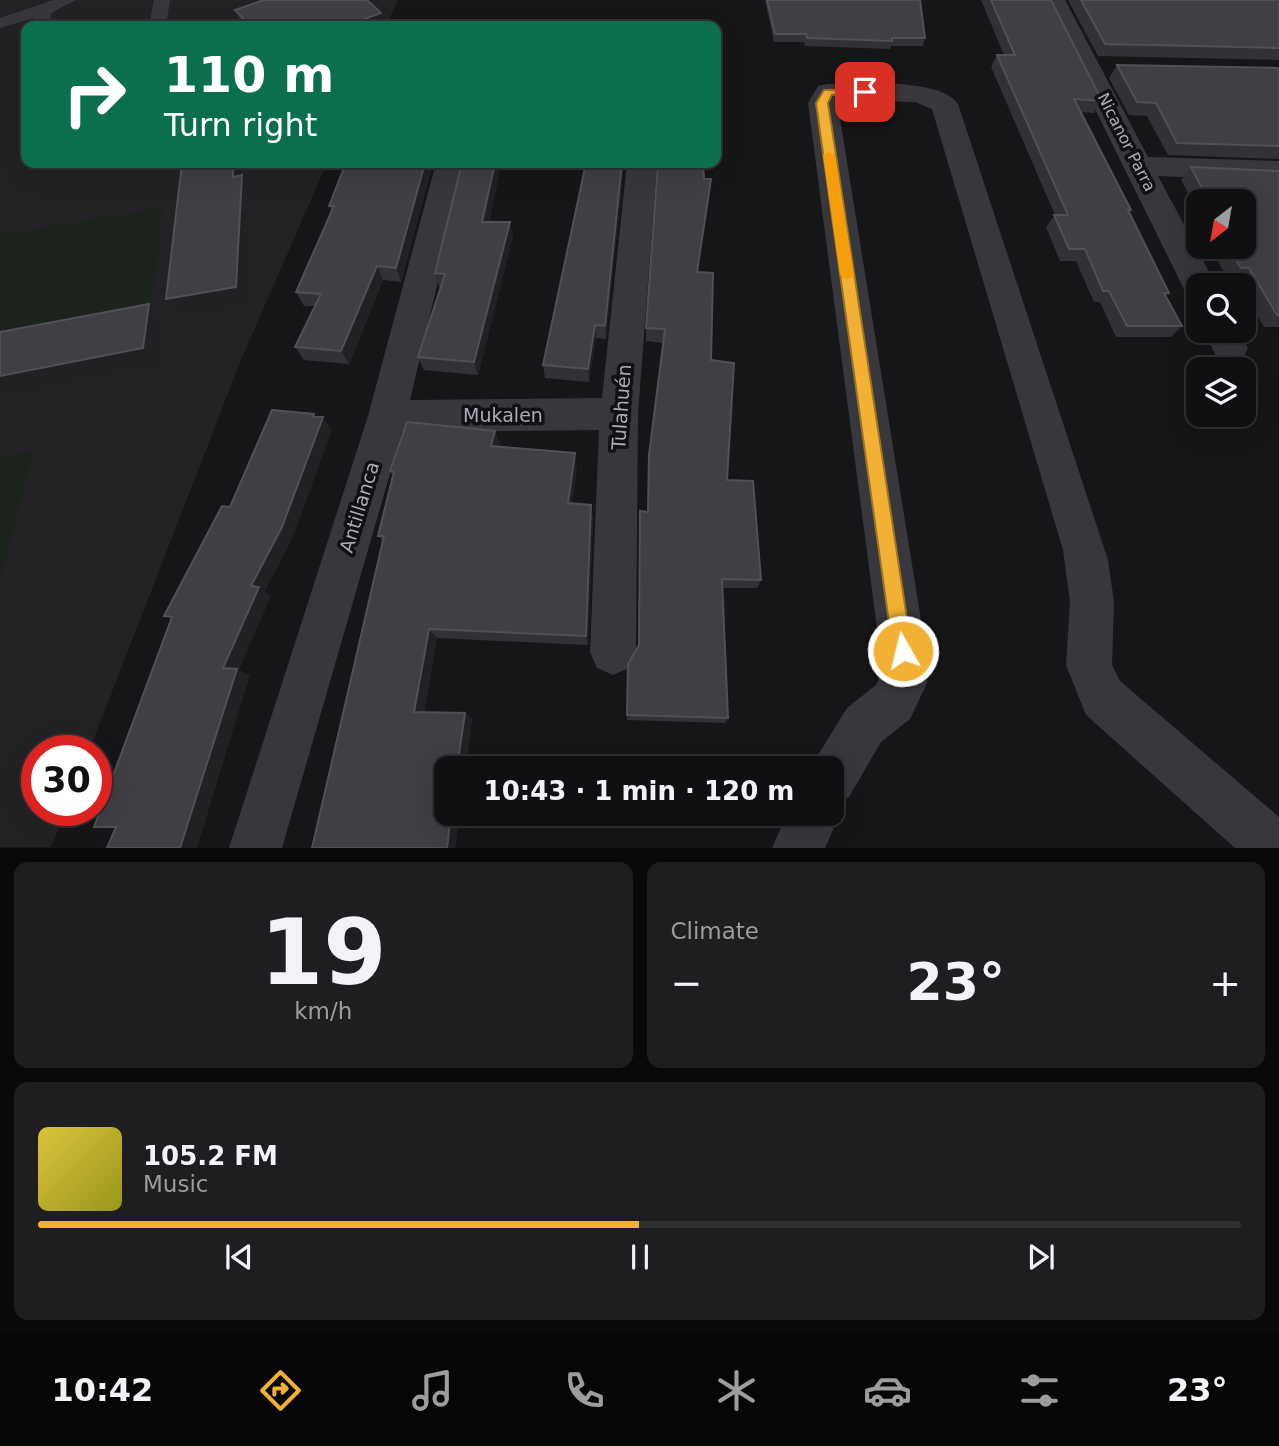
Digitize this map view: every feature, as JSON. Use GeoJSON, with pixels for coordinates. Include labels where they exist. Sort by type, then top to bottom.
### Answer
{"type":"FeatureCollection","features":[{"type":"Feature","properties":{"kind":"street","name":"Nicanor Parra"},"geometry":{"type":"LineString","coordinates":[[1053,0],[1102,67],[1140,166],[1193,273]]}},
{"type":"Feature","properties":{"kind":"street"},"geometry":{"type":"LineString","coordinates":[[844,758],[864,726],[893,702],[903,683],[903,651],[822,103],[828,92],[919,94],[944,104],[1089,560],[1093,616],[1087,653],[1091,678],[1103,698],[1275,848]]}},
{"type":"Feature","properties":{"kind":"street"},"geometry":{"type":"LineString","coordinates":[[1140,166],[1279,171]]}},
{"type":"Feature","properties":{"kind":"street","name":"Antillanca"},"geometry":{"type":"LineString","coordinates":[[255,848],[387,416],[450,168]]}},
{"type":"Feature","properties":{"kind":"street","name":"Tulahuén"},"geometry":{"type":"LineString","coordinates":[[613,653],[619,414],[642,168]]}},
{"type":"Feature","properties":{"kind":"street","name":"Mukalen"},"geometry":{"type":"LineString","coordinates":[[387,416],[619,414]]}},
{"type":"Feature","properties":{"kind":"street"},"geometry":{"type":"LineString","coordinates":[[798,848],[808,826]]}},
{"type":"Feature","properties":{"kind":"lane"},"geometry":{"type":"LineString","coordinates":[[0,23],[43,18],[68,0]]}},
{"type":"Feature","properties":{"kind":"lane"},"geometry":{"type":"LineString","coordinates":[[159,21],[162,0]]}},
{"type":"Feature","properties":{"kind":"shaded area"},"geometry":{"type":"Polygon","coordinates":[[[0,0],[398,0],[388,21],[21,21],[21,168],[325,168],[241,360],[95,735],[21,735],[21,826],[60,826],[51,847],[0,847],[0,0]]]}},
{"type":"Feature","properties":{"kind":"shaded area"},"geometry":{"type":"Polygon","coordinates":[[[163,208],[151,311],[0,339],[0,235],[163,208]]]}},
{"type":"Feature","properties":{"kind":"shaded area"},"geometry":{"type":"Polygon","coordinates":[[[34,451],[0,581],[0,457],[34,451]]]}},
{"type":"Feature","properties":{"kind":"building"},"geometry":{"type":"Polygon","coordinates":[[[264,0],[367,0],[381,13],[359,21],[245,21],[235,10],[264,0]]]}},
{"type":"Feature","properties":{"kind":"building"},"geometry":{"type":"Polygon","coordinates":[[[767,0],[920,0],[925,38],[892,38],[892,41],[775,34],[767,0]]]}},
{"type":"Feature","properties":{"kind":"building"},"geometry":{"type":"Polygon","coordinates":[[[991,0],[1051,0],[1102,101],[1074,99],[1131,210],[1128,210],[1169,293],[1164,293],[1182,326],[1127,326],[1109,291],[1103,291],[1085,249],[1069,249],[1054,215],[1068,215],[997,55],[1015,55],[991,0]]]}},
{"type":"Feature","properties":{"kind":"building"},"geometry":{"type":"Polygon","coordinates":[[[1081,0],[1279,0],[1279,48],[1105,44],[1081,0]]]}},
{"type":"Feature","properties":{"kind":"building"},"geometry":{"type":"Polygon","coordinates":[[[1117,65],[1279,68],[1279,146],[1177,143],[1156,103],[1137,102],[1117,65]]]}},
{"type":"Feature","properties":{"kind":"building"},"geometry":{"type":"Polygon","coordinates":[[[1191,167],[1279,171],[1279,316],[1256,280],[1256,273],[1252,273],[1249,268],[1241,268],[1235,259],[1256,259],[1256,189],[1202,189],[1191,167]]]}},
{"type":"Feature","properties":{"kind":"building"},"geometry":{"type":"Polygon","coordinates":[[[181,168],[233,168],[233,177],[242,175],[236,287],[166,299],[181,168]]]}},
{"type":"Feature","properties":{"kind":"building"},"geometry":{"type":"Polygon","coordinates":[[[344,168],[424,168],[396,268],[377,266],[341,351],[295,347],[321,294],[296,292],[334,206],[329,206],[344,168]]]}},
{"type":"Feature","properties":{"kind":"building"},"geometry":{"type":"Polygon","coordinates":[[[461,168],[494,168],[482,222],[510,222],[474,362],[418,357],[445,274],[435,273],[461,168]]]}},
{"type":"Feature","properties":{"kind":"building"},"geometry":{"type":"Polygon","coordinates":[[[585,168],[621,168],[605,326],[595,325],[588,369],[543,365],[585,168]]]}},
{"type":"Feature","properties":{"kind":"building"},"geometry":{"type":"Polygon","coordinates":[[[658,168],[703,168],[704,179],[711,179],[697,272],[713,273],[711,360],[734,363],[727,480],[753,481],[761,580],[722,579],[728,718],[627,715],[628,664],[639,645],[640,511],[648,512],[649,455],[665,329],[646,328],[658,168]]]}},
{"type":"Feature","properties":{"kind":"building"},"geometry":{"type":"Polygon","coordinates":[[[149,304],[143,348],[0,376],[0,332],[149,304]]]}},
{"type":"Feature","properties":{"kind":"building"},"geometry":{"type":"Polygon","coordinates":[[[272,410],[323,417],[282,527],[251,586],[259,587],[223,668],[237,669],[180,848],[107,848],[116,827],[94,827],[112,826],[112,779],[172,617],[164,616],[222,506],[230,507],[272,410]]]}},
{"type":"Feature","properties":{"kind":"building"},"geometry":{"type":"Polygon","coordinates":[[[407,422],[495,431],[491,446],[575,453],[568,503],[591,505],[586,636],[429,629],[414,712],[465,713],[459,756],[434,756],[434,826],[450,826],[447,848],[312,848],[384,536],[378,536],[394,472],[390,471],[407,422]]]}},
{"type":"Feature","properties":{"kind":"slow traffic"},"geometry":{"type":"LineString","coordinates":[[829,155],[847,275]]}},
{"type":"Feature","properties":{"kind":"route"},"geometry":{"type":"LineString","coordinates":[[865,92],[828,92],[822,103],[903,651]]}}]}
